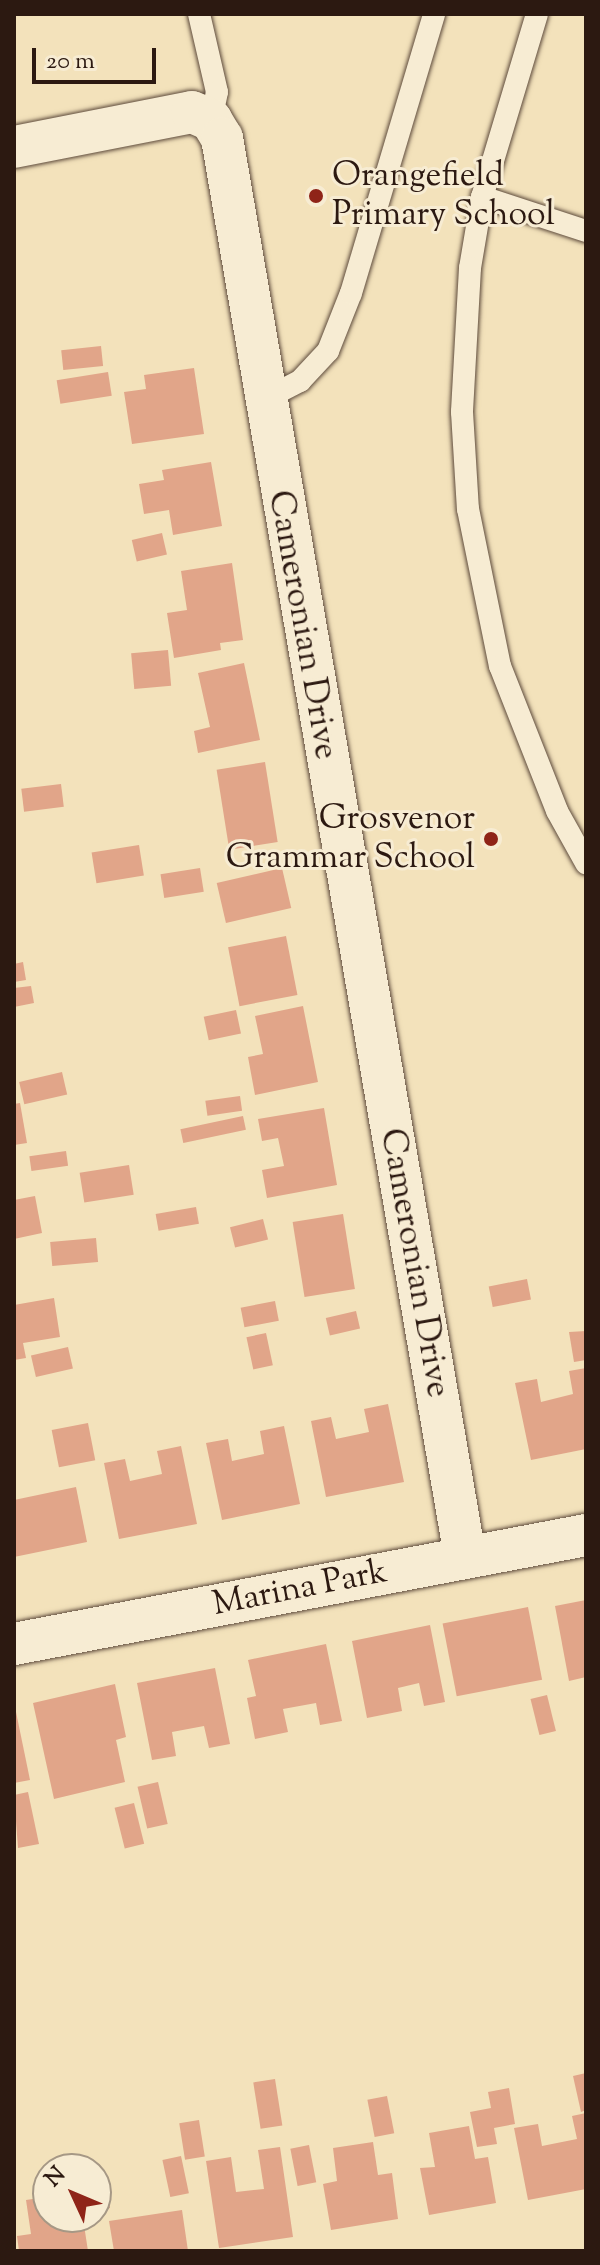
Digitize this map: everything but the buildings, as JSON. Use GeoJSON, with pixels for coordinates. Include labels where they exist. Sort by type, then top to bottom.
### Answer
{"type":"FeatureCollection","features":[{"type":"Feature","properties":{"kind":"street"},"geometry":{"type":"LineString","coordinates":[[14,147],[192,112],[211,120]]}},
{"type":"Feature","properties":{"kind":"street","name":"Cameronian Drive"},"geometry":{"type":"LineString","coordinates":[[211,120],[222,138],[263,400],[465,1557]]}},
{"type":"Feature","properties":{"kind":"street","name":"Marina Park"},"geometry":{"type":"LineString","coordinates":[[14,1644],[586,1535]]}},
{"type":"Feature","properties":{"kind":"lane"},"geometry":{"type":"LineString","coordinates":[[199,14],[217,92],[211,120]]}},
{"type":"Feature","properties":{"kind":"lane"},"geometry":{"type":"LineString","coordinates":[[263,400],[300,381],[328,351],[351,293],[434,14]]}},
{"type":"Feature","properties":{"kind":"lane"},"geometry":{"type":"LineString","coordinates":[[537,14],[482,197],[470,268],[462,412],[470,525],[500,666],[557,811],[586,863]]}},
{"type":"Feature","properties":{"kind":"lane"},"geometry":{"type":"LineString","coordinates":[[482,197],[586,231]]}},
{"type":"Feature","properties":{"kind":"place","name":"Orangefield Primary School"},"geometry":{"type":"Point","coordinates":[316,196]}},
{"type":"Feature","properties":{"kind":"place","name":"Grosvenor Grammar School"},"geometry":{"type":"Point","coordinates":[491,839]}}]}
